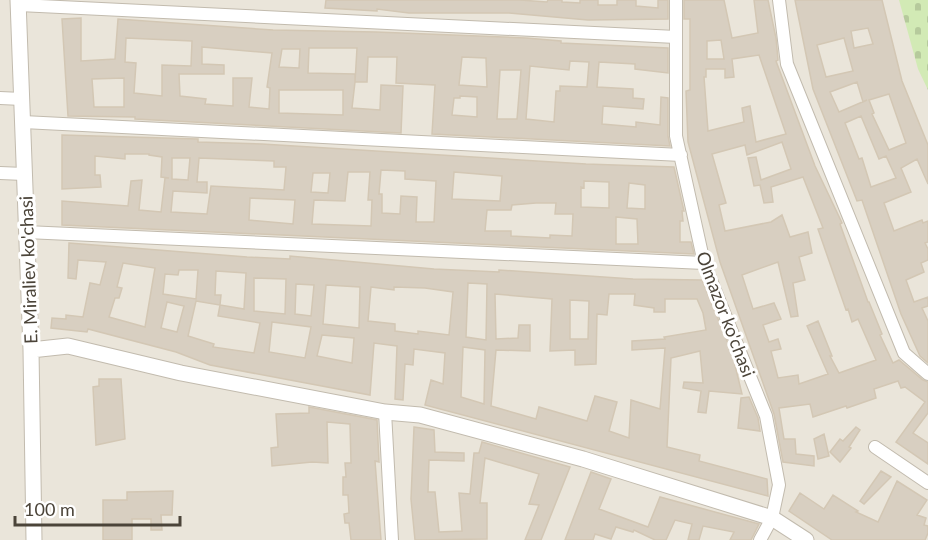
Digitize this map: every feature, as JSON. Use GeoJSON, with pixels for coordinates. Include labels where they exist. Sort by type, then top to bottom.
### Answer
{"type":"FeatureCollection","features":[{"type":"Feature","properties":{"kind":"street","name":"Olmazor ko'chasi"},"geometry":{"type":"LineString","coordinates":[[676,0],[676,136],[704,263],[766,416],[779,485],[772,518],[760,540]]}},
{"type":"Feature","properties":{"kind":"street"},"geometry":{"type":"LineString","coordinates":[[779,0],[787,64],[904,352],[928,374]]}},
{"type":"Feature","properties":{"kind":"street"},"geometry":{"type":"LineString","coordinates":[[18,3],[676,37]]}},
{"type":"Feature","properties":{"kind":"street","name":"E. Miraliev ko'chasi"},"geometry":{"type":"LineString","coordinates":[[18,3],[34,540]]}},
{"type":"Feature","properties":{"kind":"street"},"geometry":{"type":"LineString","coordinates":[[0,98],[22,99]]}},
{"type":"Feature","properties":{"kind":"street"},"geometry":{"type":"LineString","coordinates":[[22,122],[681,155]]}},
{"type":"Feature","properties":{"kind":"street"},"geometry":{"type":"LineString","coordinates":[[0,173],[24,174]]}},
{"type":"Feature","properties":{"kind":"street"},"geometry":{"type":"LineString","coordinates":[[26,232],[704,263]]}},
{"type":"Feature","properties":{"kind":"street"},"geometry":{"type":"LineString","coordinates":[[30,350],[68,346],[181,373],[385,412],[420,416],[583,459],[772,518],[806,540]]}},
{"type":"Feature","properties":{"kind":"street"},"geometry":{"type":"LineString","coordinates":[[385,412],[392,540]]}},
{"type":"Feature","properties":{"kind":"street"},"geometry":{"type":"LineString","coordinates":[[875,447],[928,483]]}},
{"type":"Feature","properties":{"kind":"shaded area"},"geometry":{"type":"Polygon","coordinates":[[[0,0],[928,0],[928,540],[0,540],[0,0]]]}},
{"type":"Feature","properties":{"kind":"green space"},"geometry":{"type":"Polygon","coordinates":[[[899,0],[928,0],[928,90],[918,69],[899,0]]]}},
{"type":"Feature","properties":{"kind":"building"},"geometry":{"type":"Polygon","coordinates":[[[326,0],[547,2],[548,0],[562,0],[562,2],[580,3],[580,0],[598,0],[598,5],[617,5],[617,0],[636,0],[636,6],[658,8],[658,0],[668,0],[668,19],[588,20],[509,13],[409,13],[377,9],[377,11],[325,8],[326,0]]]}},
{"type":"Feature","properties":{"kind":"building"},"geometry":{"type":"Polygon","coordinates":[[[684,0],[724,0],[732,38],[758,33],[754,0],[768,0],[776,38],[778,60],[776,61],[815,166],[842,223],[840,224],[868,302],[882,334],[880,335],[893,363],[899,360],[928,382],[928,413],[913,433],[928,443],[928,464],[896,442],[925,402],[905,387],[901,388],[898,381],[874,389],[876,398],[813,417],[810,404],[779,408],[784,439],[795,439],[796,454],[814,456],[814,466],[783,462],[774,414],[720,262],[688,142],[686,91],[690,90],[690,19],[684,19],[684,0]],[[721,40],[707,41],[707,59],[724,59],[721,40]],[[759,55],[732,59],[734,77],[725,78],[725,69],[706,69],[706,77],[704,77],[708,131],[744,122],[742,108],[750,106],[756,142],[786,134],[759,55]],[[782,142],[747,155],[745,145],[712,154],[726,203],[719,205],[725,231],[771,222],[782,215],[790,237],[808,232],[812,253],[799,257],[805,280],[793,283],[798,316],[791,317],[778,262],[742,275],[753,309],[774,303],[781,319],[763,325],[769,342],[778,339],[781,349],[771,351],[778,378],[798,375],[799,384],[828,374],[807,326],[818,321],[832,356],[830,356],[839,373],[876,360],[858,319],[852,322],[848,309],[846,310],[818,229],[823,228],[803,177],[771,187],[773,202],[764,203],[760,185],[754,186],[748,158],[756,157],[761,180],[791,169],[782,142]]]}},
{"type":"Feature","properties":{"kind":"building"},"geometry":{"type":"Polygon","coordinates":[[[795,0],[882,0],[902,81],[928,145],[928,184],[917,159],[901,168],[911,192],[884,203],[894,231],[922,220],[923,223],[928,221],[928,242],[925,243],[928,249],[928,260],[921,263],[924,272],[906,280],[914,302],[928,297],[928,306],[922,308],[928,321],[928,363],[920,356],[901,314],[862,200],[857,201],[813,89],[795,0]],[[868,28],[851,31],[854,48],[873,44],[868,28]],[[844,38],[817,45],[826,77],[853,71],[844,38]],[[857,82],[830,92],[839,112],[863,102],[857,82]],[[889,94],[869,100],[874,113],[872,114],[889,150],[906,143],[889,94]],[[861,116],[845,123],[859,159],[862,158],[871,187],[896,178],[886,156],[879,159],[861,116]]]}},
{"type":"Feature","properties":{"kind":"building"},"geometry":{"type":"Polygon","coordinates":[[[81,18],[81,61],[115,59],[118,19],[273,30],[526,38],[561,41],[561,43],[668,48],[668,73],[635,69],[635,64],[599,62],[597,87],[633,89],[633,98],[644,99],[643,109],[603,106],[602,124],[636,127],[636,122],[660,125],[661,97],[668,98],[670,146],[432,134],[435,85],[396,83],[397,57],[368,57],[367,82],[355,82],[352,108],[380,110],[381,85],[403,86],[401,133],[135,119],[135,117],[68,116],[62,19],[81,18]],[[126,38],[125,62],[136,63],[134,93],[162,96],[162,65],[191,66],[192,41],[126,38]],[[202,47],[202,64],[224,65],[224,74],[179,74],[180,96],[206,99],[205,104],[233,106],[233,78],[252,78],[249,107],[269,109],[270,88],[267,87],[272,53],[202,47]],[[309,48],[308,73],[355,74],[355,82],[357,48],[309,48]],[[282,49],[279,67],[299,68],[300,49],[282,49]],[[462,57],[459,85],[487,87],[486,58],[462,57]],[[570,61],[569,70],[530,66],[526,119],[554,122],[556,91],[560,91],[560,86],[587,87],[589,62],[570,61]],[[500,70],[497,119],[517,119],[521,70],[500,70]],[[124,78],[92,79],[94,107],[124,107],[124,78]],[[279,90],[279,113],[343,115],[343,90],[279,90]],[[477,97],[454,98],[452,115],[477,117],[477,97]]]}},
{"type":"Feature","properties":{"kind":"building"},"geometry":{"type":"Polygon","coordinates":[[[62,135],[198,139],[198,142],[674,167],[684,211],[682,211],[683,221],[680,221],[680,242],[691,242],[694,254],[62,225],[62,201],[128,206],[131,181],[142,180],[139,210],[161,212],[165,178],[169,178],[161,177],[162,157],[149,154],[125,154],[125,159],[95,156],[95,175],[100,175],[101,187],[62,189],[62,135]],[[172,158],[172,179],[188,180],[190,158],[172,158]],[[199,158],[197,182],[207,182],[207,193],[173,191],[171,212],[207,214],[211,186],[284,190],[286,167],[274,167],[274,161],[199,158]],[[381,170],[379,194],[382,194],[382,213],[400,214],[401,196],[417,197],[416,222],[434,222],[436,181],[405,179],[405,171],[381,170]],[[348,172],[345,201],[314,200],[312,224],[371,226],[372,200],[368,200],[370,172],[348,172]],[[454,172],[452,199],[500,201],[502,176],[454,172]],[[313,173],[311,192],[328,193],[330,173],[313,173]],[[584,181],[584,188],[581,187],[581,207],[609,208],[609,182],[584,181]],[[629,183],[627,208],[645,209],[645,185],[629,183]],[[250,198],[249,220],[293,224],[295,200],[250,198]],[[556,203],[512,205],[511,210],[487,210],[485,231],[511,231],[511,236],[550,238],[550,235],[572,236],[573,214],[555,214],[556,203]],[[616,217],[616,244],[638,244],[637,219],[616,217]]]}},
{"type":"Feature","properties":{"kind":"building"},"geometry":{"type":"Polygon","coordinates":[[[69,243],[247,257],[290,259],[290,256],[434,269],[499,272],[499,270],[633,279],[702,280],[732,353],[742,394],[709,391],[706,413],[698,412],[701,391],[683,388],[684,382],[703,383],[700,351],[671,358],[667,447],[700,455],[699,461],[767,479],[768,496],[425,405],[431,380],[443,384],[445,353],[414,349],[413,365],[405,364],[403,400],[395,399],[397,346],[374,343],[370,395],[210,365],[176,352],[88,329],[87,332],[51,328],[52,318],[66,319],[66,315],[83,317],[90,283],[100,285],[106,262],[78,260],[76,279],[68,278],[69,243]],[[123,263],[117,287],[122,288],[119,298],[115,298],[109,317],[145,327],[155,268],[123,263]],[[179,270],[178,275],[165,274],[163,294],[196,299],[198,270],[179,270]],[[216,271],[215,295],[221,295],[220,305],[244,309],[246,273],[216,271]],[[254,278],[254,311],[285,314],[286,279],[254,278]],[[468,283],[466,337],[486,340],[487,284],[468,283]],[[296,284],[295,314],[311,316],[314,285],[296,284]],[[326,285],[323,324],[359,328],[360,287],[326,285]],[[371,287],[368,321],[395,324],[395,331],[449,335],[453,292],[425,288],[394,287],[394,290],[371,287]],[[495,294],[496,339],[518,338],[519,325],[530,325],[530,351],[496,350],[491,406],[536,419],[539,407],[587,421],[595,396],[617,402],[609,431],[629,438],[631,400],[660,409],[665,348],[632,350],[632,341],[665,339],[664,337],[706,330],[703,313],[697,299],[665,299],[665,312],[654,312],[654,308],[634,305],[635,294],[609,294],[607,315],[597,314],[596,364],[575,365],[575,350],[550,351],[552,299],[495,294]],[[570,300],[570,339],[588,339],[589,301],[570,300]],[[196,301],[188,336],[214,344],[213,347],[254,353],[260,323],[218,316],[220,305],[196,301]],[[167,302],[161,328],[177,332],[184,306],[167,302]],[[272,322],[269,352],[305,358],[311,327],[272,322]],[[322,335],[317,356],[352,363],[354,338],[322,335]],[[463,347],[461,397],[484,404],[485,350],[463,347]]]}},
{"type":"Feature","properties":{"kind":"building"},"geometry":{"type":"Polygon","coordinates":[[[99,379],[121,379],[125,439],[96,445],[93,387],[99,386],[99,379]]]}},
{"type":"Feature","properties":{"kind":"building"},"geometry":{"type":"Polygon","coordinates":[[[749,397],[758,418],[760,431],[738,428],[741,398],[749,397]]]}},
{"type":"Feature","properties":{"kind":"building"},"geometry":{"type":"Polygon","coordinates":[[[309,407],[377,420],[379,462],[375,461],[381,540],[351,540],[349,523],[345,523],[344,514],[349,513],[348,495],[343,495],[343,477],[346,477],[345,463],[351,463],[350,424],[327,422],[328,463],[312,462],[272,466],[271,448],[278,447],[276,414],[309,413],[309,407]]]}},
{"type":"Feature","properties":{"kind":"building"},"geometry":{"type":"Polygon","coordinates":[[[414,427],[434,430],[435,452],[464,453],[464,461],[429,460],[428,492],[435,492],[439,532],[462,531],[459,493],[470,494],[474,453],[479,453],[482,442],[570,467],[541,540],[525,540],[539,505],[529,504],[539,474],[485,458],[480,503],[487,503],[487,539],[415,540],[411,499],[414,427]]]}},
{"type":"Feature","properties":{"kind":"building"},"geometry":{"type":"Polygon","coordinates":[[[856,427],[860,430],[849,447],[851,448],[840,462],[830,452],[840,439],[843,441],[856,427]]]}},
{"type":"Feature","properties":{"kind":"building"},"geometry":{"type":"Polygon","coordinates":[[[824,434],[829,456],[818,459],[814,439],[824,434]]]}},
{"type":"Feature","properties":{"kind":"building"},"geometry":{"type":"Polygon","coordinates":[[[881,471],[891,477],[864,504],[860,501],[881,471]]]}},
{"type":"Feature","properties":{"kind":"building"},"geometry":{"type":"Polygon","coordinates":[[[591,472],[611,479],[599,509],[648,527],[660,497],[759,524],[751,540],[730,540],[734,532],[703,526],[699,540],[688,540],[692,524],[675,520],[666,540],[655,540],[634,530],[633,532],[616,527],[611,539],[595,534],[593,540],[565,540],[591,472]]]}},
{"type":"Feature","properties":{"kind":"building"},"geometry":{"type":"Polygon","coordinates":[[[897,481],[927,500],[917,515],[926,518],[924,525],[928,526],[928,533],[925,540],[832,540],[789,511],[800,493],[824,509],[833,495],[858,511],[856,512],[878,522],[897,481]]]}},
{"type":"Feature","properties":{"kind":"building"},"geometry":{"type":"Polygon","coordinates":[[[173,491],[172,515],[161,515],[162,530],[151,530],[151,519],[132,519],[132,540],[103,540],[103,500],[127,500],[127,492],[173,491]]]}}]}
